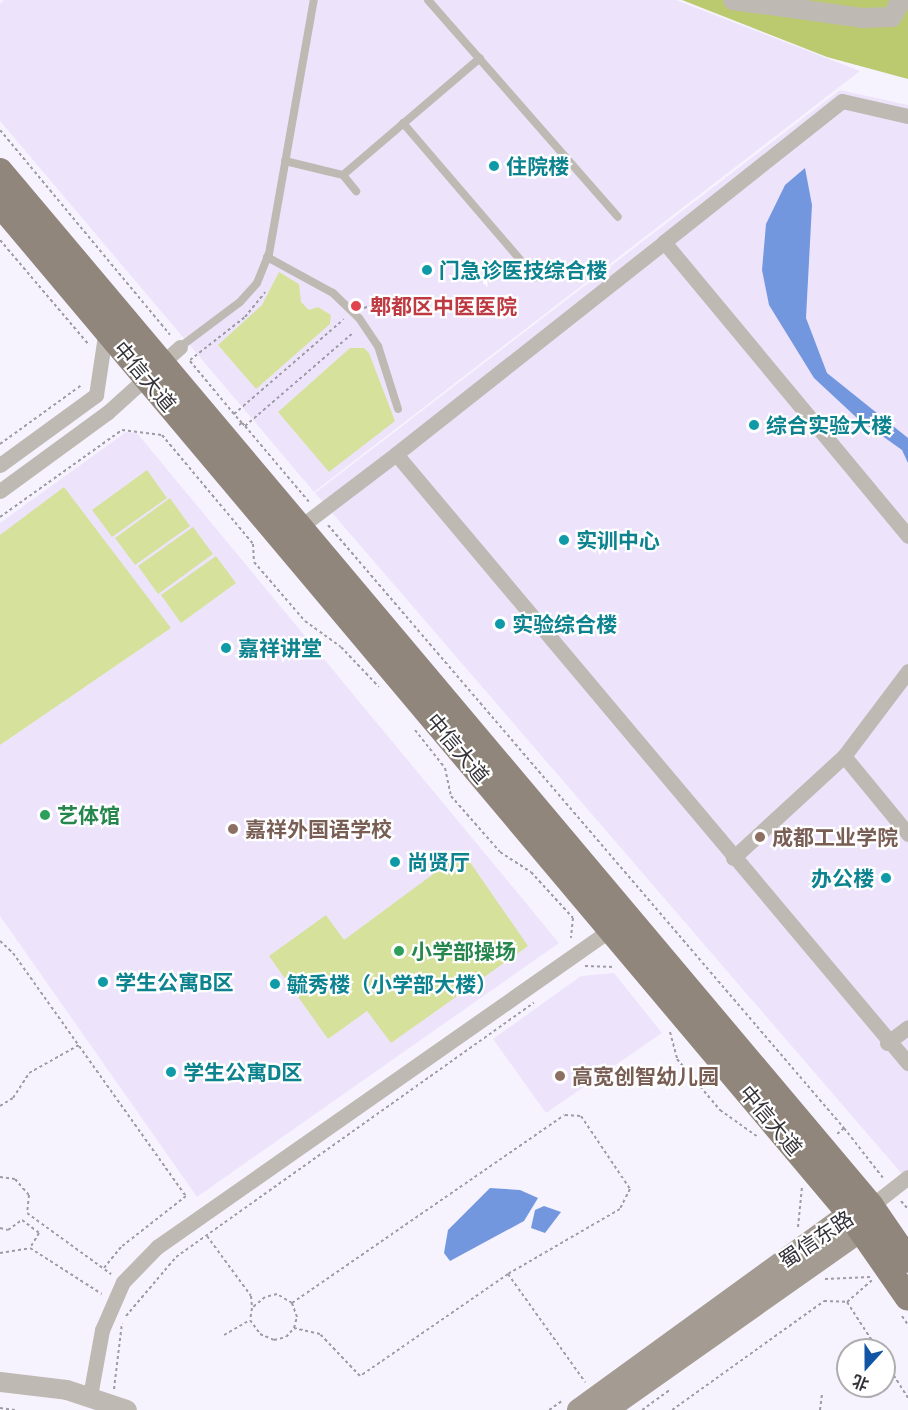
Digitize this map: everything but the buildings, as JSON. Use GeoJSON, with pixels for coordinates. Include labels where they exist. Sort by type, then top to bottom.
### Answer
{"type":"FeatureCollection","features":[{"type":"Feature","properties":{"kind":"main road","name":"中信大道"},"geometry":{"type":"LineString","coordinates":[[0,171],[163,363],[231,430],[309,520],[860,1217],[905,1307]]}},
{"type":"Feature","properties":{"kind":"main road","name":"中信大道"},"geometry":{"type":"LineString","coordinates":[[0,204],[106,330],[163,363]]}},
{"type":"Feature","properties":{"kind":"main road","name":"中信大道"},"geometry":{"type":"LineString","coordinates":[[231,430],[610,930],[813,1155]]}},
{"type":"Feature","properties":{"kind":"main road","name":"中信大道"},"geometry":{"type":"LineString","coordinates":[[860,1217],[908,1260]]}},
{"type":"Feature","properties":{"kind":"main road","name":"蜀信东路"},"geometry":{"type":"LineString","coordinates":[[573,1404],[860,1217]]}},
{"type":"Feature","properties":{"kind":"main road","name":"蜀信东路"},"geometry":{"type":"LineString","coordinates":[[607,1410],[860,1217]]}},
{"type":"Feature","properties":{"kind":"street"},"geometry":{"type":"LineString","coordinates":[[734,0],[862,18],[892,17],[901,0]]}},
{"type":"Feature","properties":{"kind":"street"},"geometry":{"type":"LineString","coordinates":[[309,520],[396,454],[842,101],[908,116]]}},
{"type":"Feature","properties":{"kind":"street"},"geometry":{"type":"LineString","coordinates":[[664,242],[908,536]]}},
{"type":"Feature","properties":{"kind":"street"},"geometry":{"type":"LineString","coordinates":[[0,465],[96,395],[106,330]]}},
{"type":"Feature","properties":{"kind":"street"},"geometry":{"type":"LineString","coordinates":[[0,491],[108,412],[163,363]]}},
{"type":"Feature","properties":{"kind":"street"},"geometry":{"type":"LineString","coordinates":[[396,454],[887,1043],[908,1063]]}},
{"type":"Feature","properties":{"kind":"street"},"geometry":{"type":"LineString","coordinates":[[733,858],[844,756],[908,671]]}},
{"type":"Feature","properties":{"kind":"street"},"geometry":{"type":"LineString","coordinates":[[844,756],[908,834]]}},
{"type":"Feature","properties":{"kind":"street"},"geometry":{"type":"LineString","coordinates":[[89,1403],[102,1330],[123,1282],[157,1247],[610,930]]}},
{"type":"Feature","properties":{"kind":"street"},"geometry":{"type":"LineString","coordinates":[[887,1043],[908,1027]]}},
{"type":"Feature","properties":{"kind":"street"},"geometry":{"type":"LineString","coordinates":[[860,1217],[908,1177]]}},
{"type":"Feature","properties":{"kind":"street"},"geometry":{"type":"LineString","coordinates":[[0,1382],[127,1410]]}},
{"type":"Feature","properties":{"kind":"street"},"geometry":{"type":"LineString","coordinates":[[0,1395],[89,1403]]}},
{"type":"Feature","properties":{"kind":"lane"},"geometry":{"type":"LineString","coordinates":[[163,363],[240,302],[257,283],[267,257],[314,0]]}},
{"type":"Feature","properties":{"kind":"lane"},"geometry":{"type":"LineString","coordinates":[[428,0],[618,217]]}},
{"type":"Feature","properties":{"kind":"lane"},"geometry":{"type":"LineString","coordinates":[[343,175],[480,57]]}},
{"type":"Feature","properties":{"kind":"lane"},"geometry":{"type":"LineString","coordinates":[[403,123],[535,277]]}},
{"type":"Feature","properties":{"kind":"lane"},"geometry":{"type":"LineString","coordinates":[[285,161],[343,175],[356,191]]}},
{"type":"Feature","properties":{"kind":"lane"},"geometry":{"type":"LineString","coordinates":[[267,257],[311,278],[352,311],[378,346],[399,409]]}},
{"type":"Feature","properties":{"kind":"path"},"geometry":{"type":"LineString","coordinates":[[0,130],[163,363],[231,430],[844,1128],[908,1209]]}},
{"type":"Feature","properties":{"kind":"path"},"geometry":{"type":"LineString","coordinates":[[0,240],[89,344],[88,353]]}},
{"type":"Feature","properties":{"kind":"path"},"geometry":{"type":"LineString","coordinates":[[188,466],[363,324],[376,303],[352,311],[231,430]]}},
{"type":"Feature","properties":{"kind":"path"},"geometry":{"type":"LineString","coordinates":[[0,444],[87,381]]}},
{"type":"Feature","properties":{"kind":"path"},"geometry":{"type":"LineString","coordinates":[[0,516],[122,430],[162,435],[253,544],[254,562],[304,621],[341,647],[383,691]]}},
{"type":"Feature","properties":{"kind":"path"},"geometry":{"type":"LineString","coordinates":[[411,726],[445,768],[451,796],[501,852],[531,872],[573,918],[571,945]]}},
{"type":"Feature","properties":{"kind":"path"},"geometry":{"type":"LineString","coordinates":[[0,941],[13,953],[186,1196],[121,1247],[104,1268]]}},
{"type":"Feature","properties":{"kind":"path"},"geometry":{"type":"LineString","coordinates":[[577,972],[587,965],[618,967]]}},
{"type":"Feature","properties":{"kind":"path"},"geometry":{"type":"LineString","coordinates":[[114,1394],[123,1319],[176,1257],[538,1000]]}},
{"type":"Feature","properties":{"kind":"path"},"geometry":{"type":"LineString","coordinates":[[670,1030],[677,1059],[720,1110],[765,1142]]}},
{"type":"Feature","properties":{"kind":"path"},"geometry":{"type":"LineString","coordinates":[[0,1106],[13,1098],[29,1073],[79,1045]]}},
{"type":"Feature","properties":{"kind":"path"},"geometry":{"type":"LineString","coordinates":[[292,1303],[565,1115],[580,1116],[630,1189],[620,1209],[508,1274],[360,1376],[338,1349],[320,1334],[294,1328]]}},
{"type":"Feature","properties":{"kind":"path"},"geometry":{"type":"LineString","coordinates":[[796,1234],[802,1185],[795,1171],[844,1128]]}},
{"type":"Feature","properties":{"kind":"path"},"geometry":{"type":"LineString","coordinates":[[0,1177],[15,1179],[29,1195],[27,1213],[114,1275],[102,1294],[100,1304]]}},
{"type":"Feature","properties":{"kind":"path"},"geometry":{"type":"LineString","coordinates":[[0,1228],[8,1230],[22,1220],[39,1233],[30,1248]]}},
{"type":"Feature","properties":{"kind":"path"},"geometry":{"type":"LineString","coordinates":[[207,1235],[251,1296],[250,1320],[260,1334],[274,1340],[286,1337],[294,1328],[297,1317],[292,1303],[278,1294],[265,1297],[252,1308]]}},
{"type":"Feature","properties":{"kind":"path"},"geometry":{"type":"LineString","coordinates":[[0,1253],[30,1248],[102,1294]]}},
{"type":"Feature","properties":{"kind":"path"},"geometry":{"type":"LineString","coordinates":[[508,1274],[586,1384],[596,1378]]}},
{"type":"Feature","properties":{"kind":"path"},"geometry":{"type":"LineString","coordinates":[[672,1410],[677,1409],[824,1301],[847,1302],[875,1276],[824,1279]]}},
{"type":"Feature","properties":{"kind":"path"},"geometry":{"type":"LineString","coordinates":[[847,1302],[870,1338]]}},
{"type":"Feature","properties":{"kind":"path"},"geometry":{"type":"LineString","coordinates":[[905,1307],[908,1325]]}},
{"type":"Feature","properties":{"kind":"path"},"geometry":{"type":"LineString","coordinates":[[224,1335],[250,1320]]}},
{"type":"Feature","properties":{"kind":"path"},"geometry":{"type":"LineString","coordinates":[[896,1379],[908,1398]]}},
{"type":"Feature","properties":{"kind":"path"},"geometry":{"type":"LineString","coordinates":[[642,1410],[680,1383]]}},
{"type":"Feature","properties":{"kind":"path"},"geometry":{"type":"LineString","coordinates":[[820,1410],[822,1394]]}},
{"type":"Feature","properties":{"kind":"path"},"geometry":{"type":"LineString","coordinates":[[549,1410],[573,1404]]}},
{"type":"Feature","properties":{"kind":"path"},"geometry":{"type":"LineString","coordinates":[[0,1408],[15,1410]]}},
{"type":"Feature","properties":{"kind":"shaded area","name":"郫都区中医医院"},"geometry":{"type":"Polygon","coordinates":[[[4,0],[676,0],[860,71],[314,492],[0,121],[0,4],[4,0]]]}},
{"type":"Feature","properties":{"kind":"shaded area","name":"成都工业学院"},"geometry":{"type":"Polygon","coordinates":[[[840,90],[908,105],[908,1181],[315,493],[840,90]]]}},
{"type":"Feature","properties":{"kind":"shaded area","name":"嘉祥外国语学校"},"geometry":{"type":"Polygon","coordinates":[[[126,432],[137,433],[559,943],[197,1197],[0,916],[0,523],[126,432]]]}},
{"type":"Feature","properties":{"kind":"shaded area","name":"高宽创智幼儿园"},"geometry":{"type":"Polygon","coordinates":[[[614,973],[662,1033],[546,1113],[493,1039],[581,976],[614,973]]]}},
{"type":"Feature","properties":{"kind":"green space"},"geometry":{"type":"Polygon","coordinates":[[[682,0],[908,0],[908,79],[827,57],[682,0]]]}},
{"type":"Feature","properties":{"kind":"green space"},"geometry":{"type":"Polygon","coordinates":[[[279,272],[299,284],[301,302],[309,310],[318,307],[331,315],[330,324],[256,389],[218,345],[262,305],[279,272]]]}},
{"type":"Feature","properties":{"kind":"green space"},"geometry":{"type":"Polygon","coordinates":[[[350,348],[364,348],[369,353],[395,421],[329,472],[278,412],[350,348]]]}},
{"type":"Feature","properties":{"kind":"green space"},"geometry":{"type":"Polygon","coordinates":[[[147,470],[167,498],[112,537],[92,510],[147,470]]]}},
{"type":"Feature","properties":{"kind":"green space"},"geometry":{"type":"Polygon","coordinates":[[[64,487],[171,628],[0,745],[0,535],[64,487]]]}},
{"type":"Feature","properties":{"kind":"green space"},"geometry":{"type":"Polygon","coordinates":[[[170,498],[190,526],[135,565],[115,538],[170,498]]]}},
{"type":"Feature","properties":{"kind":"green space"},"geometry":{"type":"Polygon","coordinates":[[[193,527],[213,554],[158,594],[138,566],[193,527]]]}},
{"type":"Feature","properties":{"kind":"green space"},"geometry":{"type":"Polygon","coordinates":[[[216,556],[236,583],[181,623],[161,595],[216,556]]]}},
{"type":"Feature","properties":{"kind":"green space","name":"小学部操场"},"geometry":{"type":"Polygon","coordinates":[[[463,852],[528,946],[391,1043],[367,1011],[328,1039],[269,956],[326,915],[344,940],[463,852]]]}},
{"type":"Feature","properties":{"kind":"water"},"geometry":{"type":"Polygon","coordinates":[[[805,168],[812,205],[806,318],[827,373],[908,438],[908,463],[902,450],[857,418],[814,378],[769,305],[762,270],[766,224],[785,185],[805,168]]]}},
{"type":"Feature","properties":{"kind":"water"},"geometry":{"type":"Polygon","coordinates":[[[490,1188],[520,1190],[538,1198],[524,1221],[450,1261],[444,1253],[448,1230],[490,1188]]]}},
{"type":"Feature","properties":{"kind":"water"},"geometry":{"type":"Polygon","coordinates":[[[544,1206],[561,1212],[545,1233],[531,1228],[535,1210],[544,1206]]]}},
{"type":"Feature","properties":{"kind":"place","name":"住院楼"},"geometry":{"type":"Point","coordinates":[494,166]}},
{"type":"Feature","properties":{"kind":"place","name":"门急诊医技综合楼"},"geometry":{"type":"Point","coordinates":[427,270]}},
{"type":"Feature","properties":{"kind":"place","name":"郫都区中医医院"},"geometry":{"type":"Point","coordinates":[356,306]}},
{"type":"Feature","properties":{"kind":"place","name":"综合实验大楼"},"geometry":{"type":"Point","coordinates":[754,425]}},
{"type":"Feature","properties":{"kind":"place","name":"实训中心"},"geometry":{"type":"Point","coordinates":[564,540]}},
{"type":"Feature","properties":{"kind":"place","name":"实验综合楼"},"geometry":{"type":"Point","coordinates":[500,624]}},
{"type":"Feature","properties":{"kind":"place","name":"嘉祥讲堂"},"geometry":{"type":"Point","coordinates":[226,648]}},
{"type":"Feature","properties":{"kind":"place","name":"艺体馆"},"geometry":{"type":"Point","coordinates":[45,815]}},
{"type":"Feature","properties":{"kind":"place","name":"嘉祥外国语学校"},"geometry":{"type":"Point","coordinates":[233,829]}},
{"type":"Feature","properties":{"kind":"place","name":"成都工业学院"},"geometry":{"type":"Point","coordinates":[760,837]}},
{"type":"Feature","properties":{"kind":"place","name":"尚贤厅"},"geometry":{"type":"Point","coordinates":[395,862]}},
{"type":"Feature","properties":{"kind":"place","name":"办公楼"},"geometry":{"type":"Point","coordinates":[886,878]}},
{"type":"Feature","properties":{"kind":"place","name":"小学部操场"},"geometry":{"type":"Point","coordinates":[399,951]}},
{"type":"Feature","properties":{"kind":"place","name":"学生公寓B区"},"geometry":{"type":"Point","coordinates":[103,982]}},
{"type":"Feature","properties":{"kind":"place","name":"毓秀楼（小学部大楼）"},"geometry":{"type":"Point","coordinates":[275,984]}},
{"type":"Feature","properties":{"kind":"place","name":"学生公寓D区"},"geometry":{"type":"Point","coordinates":[171,1072]}},
{"type":"Feature","properties":{"kind":"place","name":"高宽创智幼儿园"},"geometry":{"type":"Point","coordinates":[560,1076]}}]}
